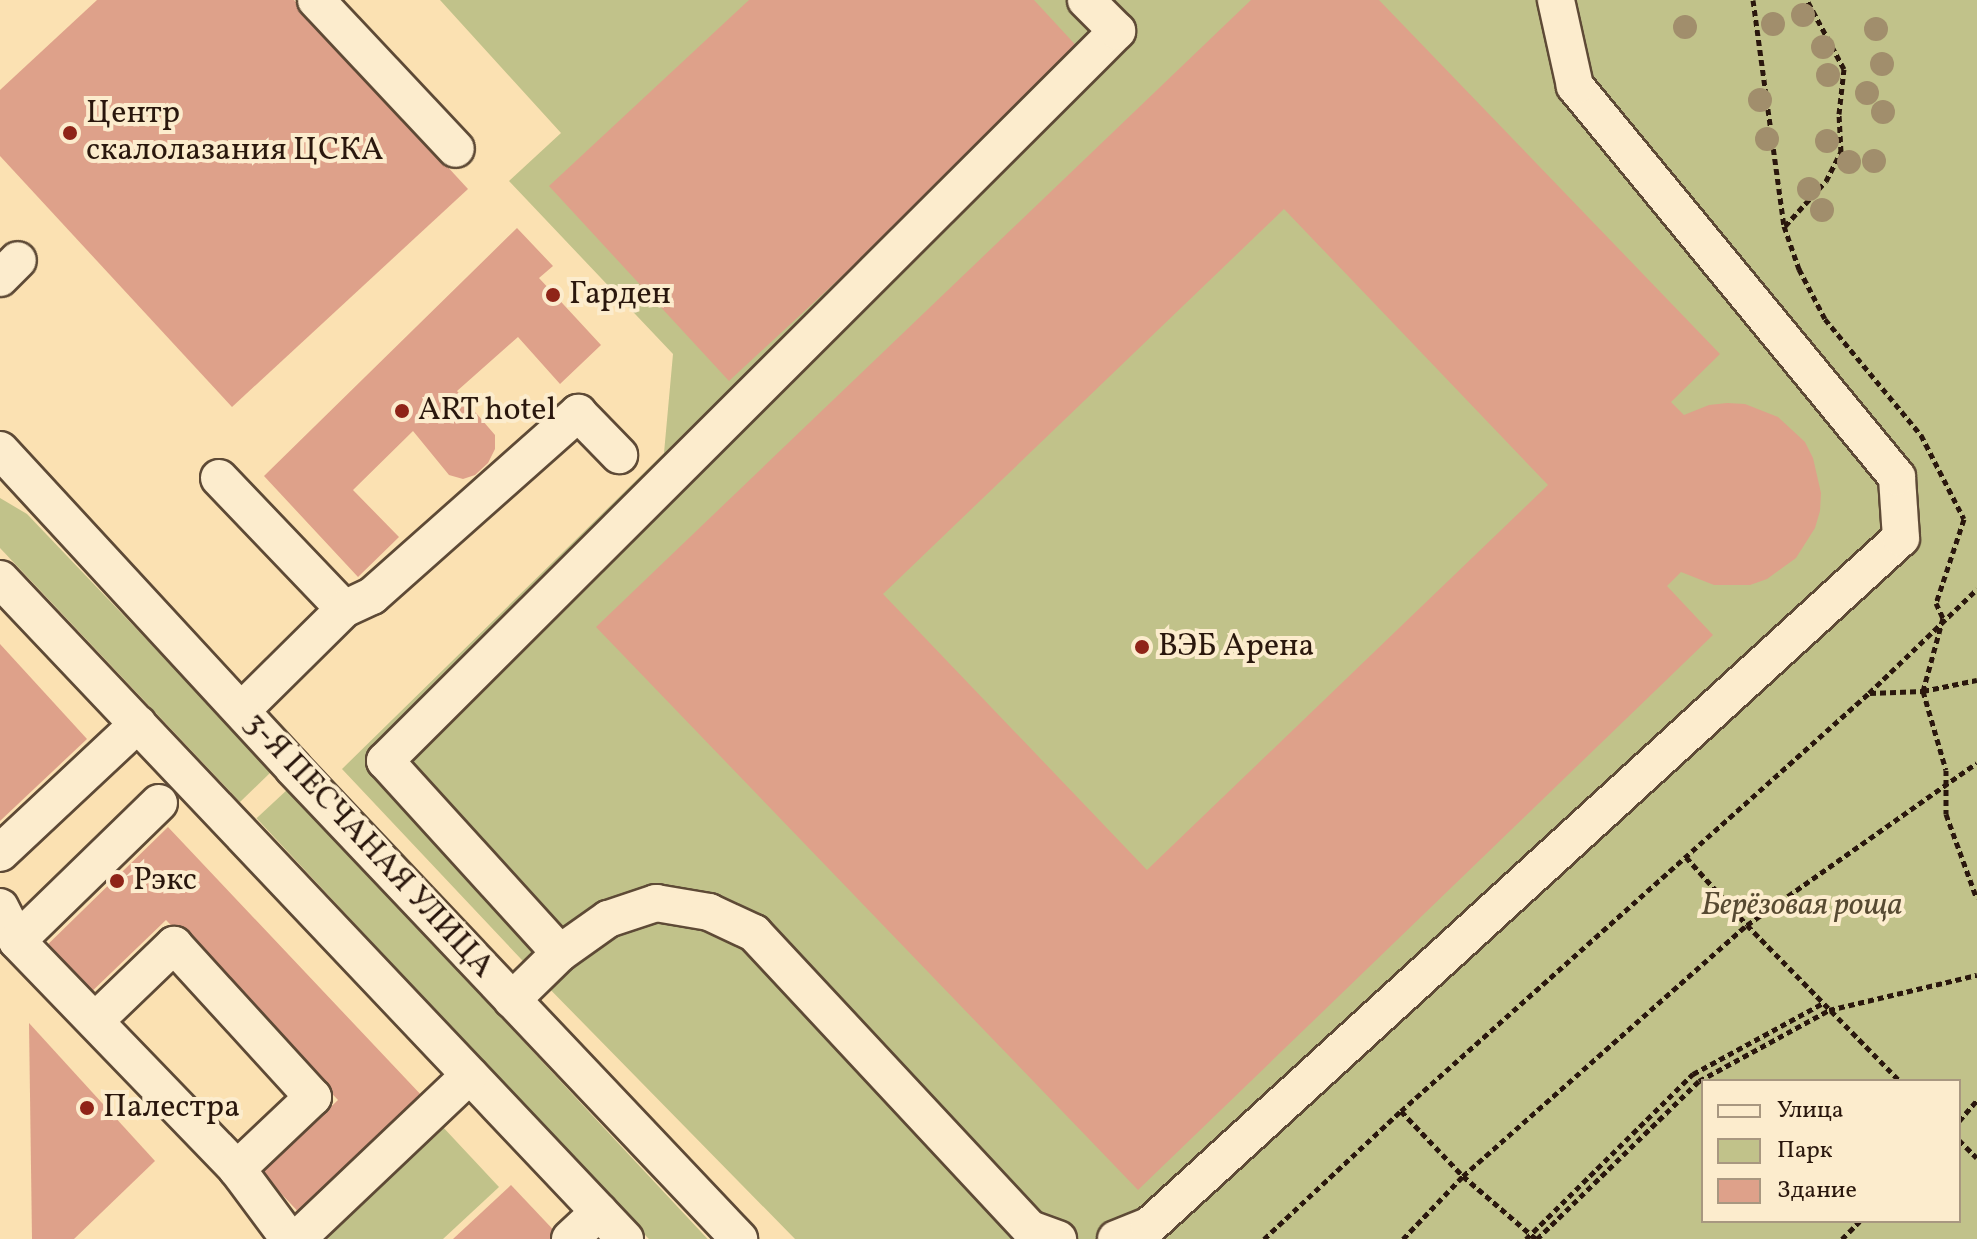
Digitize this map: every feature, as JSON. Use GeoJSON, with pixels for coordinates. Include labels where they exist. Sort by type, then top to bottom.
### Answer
{"type":"FeatureCollection","features":[{"type":"Feature","properties":{"kind":"street"},"geometry":{"type":"LineString","coordinates":[[316,0],[456,149]]}},
{"type":"Feature","properties":{"kind":"street"},"geometry":{"type":"LineString","coordinates":[[560,953],[385,761],[1117,31],[1086,0]]}},
{"type":"Feature","properties":{"kind":"street"},"geometry":{"type":"LineString","coordinates":[[1116,1239],[1149,1226],[1901,538],[1897,477],[1575,86],[1556,0]]}},
{"type":"Feature","properties":{"kind":"street"},"geometry":{"type":"LineString","coordinates":[[242,710],[344,609],[372,596],[578,413],[619,455]]}},
{"type":"Feature","properties":{"kind":"street","name":"3-Я ПЕСЧАНАЯ УЛИЦА"},"geometry":{"type":"LineString","coordinates":[[0,450],[739,1239]]}},
{"type":"Feature","properties":{"kind":"street"},"geometry":{"type":"LineString","coordinates":[[0,473],[34,487]]}},
{"type":"Feature","properties":{"kind":"street"},"geometry":{"type":"LineString","coordinates":[[219,478],[344,609]]}},
{"type":"Feature","properties":{"kind":"street"},"geometry":{"type":"LineString","coordinates":[[0,579],[625,1239]]}},
{"type":"Feature","properties":{"kind":"street"},"geometry":{"type":"LineString","coordinates":[[0,853],[138,724]]}},
{"type":"Feature","properties":{"kind":"street"},"geometry":{"type":"LineString","coordinates":[[17,941],[159,803]]}},
{"type":"Feature","properties":{"kind":"street"},"geometry":{"type":"LineString","coordinates":[[512,1000],[560,953],[608,919],[656,903],[709,912],[754,933],[1030,1229],[1058,1239]]}},
{"type":"Feature","properties":{"kind":"street"},"geometry":{"type":"LineString","coordinates":[[0,907],[17,941],[237,1169],[289,1239]]}},
{"type":"Feature","properties":{"kind":"street"},"geometry":{"type":"LineString","coordinates":[[95,1021],[174,945],[313,1097],[237,1169]]}},
{"type":"Feature","properties":{"kind":"street"},"geometry":{"type":"LineString","coordinates":[[297,1239],[470,1075]]}},
{"type":"Feature","properties":{"kind":"street"},"geometry":{"type":"LineString","coordinates":[[570,1239],[599,1212]]}},
{"type":"Feature","properties":{"kind":"path"},"geometry":{"type":"LineString","coordinates":[[1784,226],[1826,181],[1841,152],[1839,114],[1844,69],[1807,0]]}},
{"type":"Feature","properties":{"kind":"path"},"geometry":{"type":"LineString","coordinates":[[1264,1239],[1401,1111],[1869,693],[1943,618],[1977,589]]}},
{"type":"Feature","properties":{"kind":"path"},"geometry":{"type":"LineString","coordinates":[[1869,693],[1923,691],[1977,680]]}},
{"type":"Feature","properties":{"kind":"path"},"geometry":{"type":"LineString","coordinates":[[1403,1239],[1463,1176],[1747,925],[1977,763]]}},
{"type":"Feature","properties":{"kind":"path"},"geometry":{"type":"LineString","coordinates":[[1686,857],[1747,925],[1898,1079]]}},
{"type":"Feature","properties":{"kind":"path"},"geometry":{"type":"LineString","coordinates":[[1703,1079],[1829,1010],[1977,975]]}},
{"type":"Feature","properties":{"kind":"path"},"geometry":{"type":"LineString","coordinates":[[1528,1236],[1693,1074],[1823,1003]]}},
{"type":"Feature","properties":{"kind":"path"},"geometry":{"type":"LineString","coordinates":[[1401,1111],[1463,1176],[1528,1236],[1536,1239],[1701,1080]]}},
{"type":"Feature","properties":{"kind":"path"},"geometry":{"type":"LineString","coordinates":[[1961,1119],[1977,1100]]}},
{"type":"Feature","properties":{"kind":"path"},"geometry":{"type":"LineString","coordinates":[[1961,1142],[1977,1158]]}},
{"type":"Feature","properties":{"kind":"path"},"geometry":{"type":"LineString","coordinates":[[1842,1239],[1858,1223]]}},
{"type":"Feature","properties":{"kind":"green space","name":"ВЭБ Арена"},"geometry":{"type":"Polygon","coordinates":[[[440,0],[1977,0],[1977,1239],[795,1239],[537,976],[342,769],[664,453],[673,354],[509,181],[561,133],[440,0]]]}},
{"type":"Feature","properties":{"kind":"green space"},"geometry":{"type":"Polygon","coordinates":[[[0,498],[27,514],[272,771],[240,802],[0,548],[0,498]]]}},
{"type":"Feature","properties":{"kind":"green space"},"geometry":{"type":"Polygon","coordinates":[[[288,789],[708,1239],[649,1239],[257,818],[288,789]]]}},
{"type":"Feature","properties":{"kind":"green space"},"geometry":{"type":"Polygon","coordinates":[[[441,1125],[499,1187],[443,1239],[328,1239],[331,1228],[441,1125]]]}},
{"type":"Feature","properties":{"kind":"building"},"geometry":{"type":"Polygon","coordinates":[[[97,0],[294,0],[468,189],[232,407],[0,156],[0,90],[97,0]]]}},
{"type":"Feature","properties":{"kind":"building"},"geometry":{"type":"Polygon","coordinates":[[[749,0],[1034,0],[1083,53],[729,381],[549,186],[749,0]]]}},
{"type":"Feature","properties":{"kind":"building"},"geometry":{"type":"Polygon","coordinates":[[[1251,0],[1379,0],[1720,354],[1671,402],[1684,415],[1709,405],[1727,403],[1745,404],[1778,417],[1805,442],[1813,458],[1821,493],[1815,528],[1796,558],[1767,579],[1750,585],[1714,585],[1681,572],[1667,586],[1713,635],[1138,1190],[596,627],[1251,0]],[[1284,209],[883,594],[1147,870],[1548,485],[1284,209]]]}},
{"type":"Feature","properties":{"kind":"building","name":"ART hotel"},"geometry":{"type":"Polygon","coordinates":[[[517,228],[553,266],[539,278],[601,345],[560,384],[518,337],[457,391],[495,435],[495,449],[488,463],[475,475],[463,479],[449,475],[413,431],[353,490],[399,537],[358,577],[264,476],[517,228]]]}},
{"type":"Feature","properties":{"kind":"building"},"geometry":{"type":"Polygon","coordinates":[[[0,644],[87,739],[0,821],[0,644]]]}},
{"type":"Feature","properties":{"kind":"building"},"geometry":{"type":"Polygon","coordinates":[[[168,827],[424,1098],[304,1218],[262,1173],[338,1100],[166,920],[84,999],[39,953],[168,827]]]}},
{"type":"Feature","properties":{"kind":"building"},"geometry":{"type":"Polygon","coordinates":[[[29,1023],[155,1161],[74,1239],[32,1239],[29,1023]]]}},
{"type":"Feature","properties":{"kind":"building"},"geometry":{"type":"Polygon","coordinates":[[[511,1185],[562,1239],[453,1239],[511,1185]]]}},
{"type":"Feature","properties":{"kind":"place","name":"Центр скалолазания ЦСКА"},"geometry":{"type":"Point","coordinates":[70,133]}},
{"type":"Feature","properties":{"kind":"place","name":"Гарден"},"geometry":{"type":"Point","coordinates":[553,295]}},
{"type":"Feature","properties":{"kind":"place","name":"ART hotel"},"geometry":{"type":"Point","coordinates":[402,411]}},
{"type":"Feature","properties":{"kind":"place","name":"ВЭБ Арена"},"geometry":{"type":"Point","coordinates":[1142,647]}},
{"type":"Feature","properties":{"kind":"place","name":"Рэкс"},"geometry":{"type":"Point","coordinates":[117,881]}},
{"type":"Feature","properties":{"kind":"place","name":"Палестра"},"geometry":{"type":"Point","coordinates":[87,1108]}},
{"type":"Feature","properties":{"kind":"park label","name":"Берёзовая роща"},"geometry":{"type":"Point","coordinates":[1802,906]}}]}
